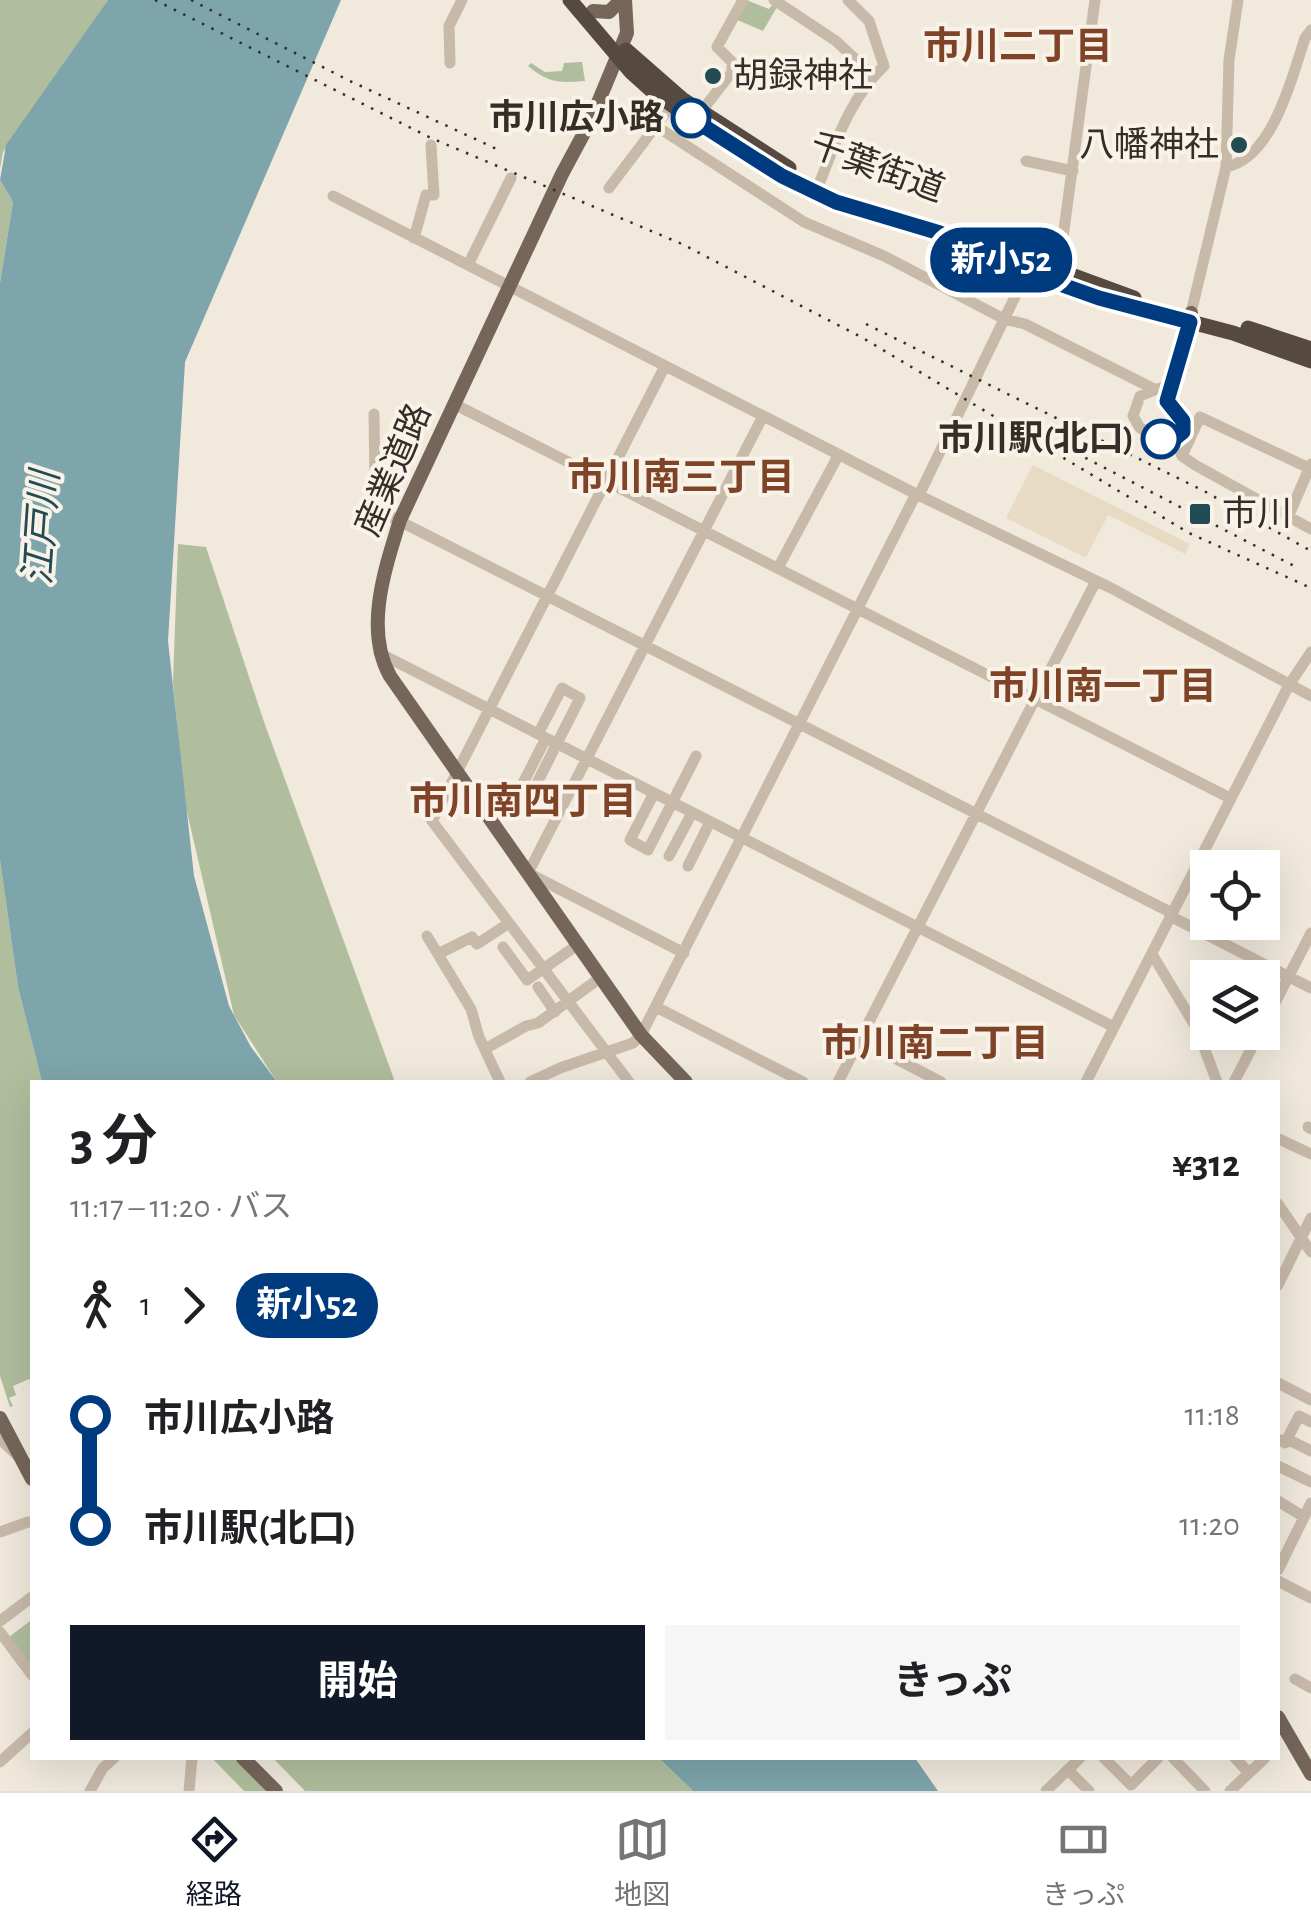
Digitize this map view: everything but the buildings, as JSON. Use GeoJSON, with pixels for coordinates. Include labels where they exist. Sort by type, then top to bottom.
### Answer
{"type":"FeatureCollection","features":[{"type":"Feature","properties":{"kind":"highway","name":"千葉街道"},"geometry":{"type":"LineString","coordinates":[[570,0],[620,51],[701,112],[820,184],[959,229],[1057,277]]}},
{"type":"Feature","properties":{"kind":"highway","name":"千葉街道"},"geometry":{"type":"LineString","coordinates":[[588,6],[636,78],[672,106],[809,190],[851,207],[940,233],[1026,272],[1135,298],[1311,361]]}},
{"type":"Feature","properties":{"kind":"highway","name":"千葉街道"},"geometry":{"type":"LineString","coordinates":[[1190,318],[1311,349]]}},
{"type":"Feature","properties":{"kind":"main road","name":"産業道路"},"geometry":{"type":"LineString","coordinates":[[379,653],[377,621],[400,520],[599,102],[628,24],[623,0]]}},
{"type":"Feature","properties":{"kind":"main road"},"geometry":{"type":"LineString","coordinates":[[588,6],[609,12],[623,0]]}},
{"type":"Feature","properties":{"kind":"main road"},"geometry":{"type":"LineString","coordinates":[[1170,384],[1183,355],[1190,318]]}},
{"type":"Feature","properties":{"kind":"main road"},"geometry":{"type":"LineString","coordinates":[[379,653],[390,676],[576,946],[641,1036],[684,1080]]}},
{"type":"Feature","properties":{"kind":"main road"},"geometry":{"type":"LineString","coordinates":[[0,1418],[30,1476]]}},
{"type":"Feature","properties":{"kind":"main road"},"geometry":{"type":"LineString","coordinates":[[1283,1740],[1311,1774]]}},
{"type":"Feature","properties":{"kind":"main road"},"geometry":{"type":"LineString","coordinates":[[246,1760],[276,1791]]}},
{"type":"Feature","properties":{"kind":"street"},"geometry":{"type":"LineString","coordinates":[[450,63],[449,26],[462,0]]}},
{"type":"Feature","properties":{"kind":"street"},"geometry":{"type":"LineString","coordinates":[[701,112],[732,72],[732,62],[717,47],[743,0]]}},
{"type":"Feature","properties":{"kind":"street"},"geometry":{"type":"LineString","coordinates":[[774,0],[836,41],[873,76]]}},
{"type":"Feature","properties":{"kind":"street"},"geometry":{"type":"LineString","coordinates":[[820,184],[844,123],[873,76],[884,66],[870,20],[848,0]]}},
{"type":"Feature","properties":{"kind":"street"},"geometry":{"type":"LineString","coordinates":[[1057,277],[1095,0]]}},
{"type":"Feature","properties":{"kind":"street"},"geometry":{"type":"LineString","coordinates":[[1190,318],[1226,166],[1229,60],[1238,0]]}},
{"type":"Feature","properties":{"kind":"street"},"geometry":{"type":"LineString","coordinates":[[1226,166],[1236,165],[1280,116],[1311,30]]}},
{"type":"Feature","properties":{"kind":"street"},"geometry":{"type":"LineString","coordinates":[[599,102],[653,128],[804,222],[886,257],[1004,319],[1042,332],[1154,389]]}},
{"type":"Feature","properties":{"kind":"street"},"geometry":{"type":"LineString","coordinates":[[608,188],[672,106]]}},
{"type":"Feature","properties":{"kind":"street"},"geometry":{"type":"LineString","coordinates":[[414,238],[426,196],[434,194],[431,145]]}},
{"type":"Feature","properties":{"kind":"street"},"geometry":{"type":"LineString","coordinates":[[1026,161],[1073,171]]}},
{"type":"Feature","properties":{"kind":"street"},"geometry":{"type":"LineString","coordinates":[[468,265],[511,178]]}},
{"type":"Feature","properties":{"kind":"street"},"geometry":{"type":"LineString","coordinates":[[333,196],[1096,581],[1311,696]]}},
{"type":"Feature","properties":{"kind":"street"},"geometry":{"type":"LineString","coordinates":[[534,1080],[633,1043],[641,1036],[1026,272]]}},
{"type":"Feature","properties":{"kind":"street"},"geometry":{"type":"LineString","coordinates":[[627,1080],[432,821],[666,366]]}},
{"type":"Feature","properties":{"kind":"street"},"geometry":{"type":"LineString","coordinates":[[1170,384],[1168,404],[1184,425],[1175,439],[1161,440],[1135,423],[1136,402],[1154,389],[1170,384]]}},
{"type":"Feature","properties":{"kind":"street"},"geometry":{"type":"LineString","coordinates":[[454,404],[1230,798]]}},
{"type":"Feature","properties":{"kind":"street"},"geometry":{"type":"LineString","coordinates":[[374,414],[376,480],[368,505],[976,813],[1311,988]]}},
{"type":"Feature","properties":{"kind":"street"},"geometry":{"type":"LineString","coordinates":[[684,953],[528,873],[763,416]]}},
{"type":"Feature","properties":{"kind":"street"},"geometry":{"type":"LineString","coordinates":[[1182,456],[1200,417],[1310,466],[1289,515]]}},
{"type":"Feature","properties":{"kind":"street"},"geometry":{"type":"LineString","coordinates":[[1175,439],[1182,456],[1311,529]]}},
{"type":"Feature","properties":{"kind":"street"},"geometry":{"type":"LineString","coordinates":[[778,568],[839,454]]}},
{"type":"Feature","properties":{"kind":"street"},"geometry":{"type":"LineString","coordinates":[[839,1080],[1096,581]]}},
{"type":"Feature","properties":{"kind":"street"},"geometry":{"type":"LineString","coordinates":[[1087,1080],[1289,685],[1311,652]]}},
{"type":"Feature","properties":{"kind":"street"},"geometry":{"type":"LineString","coordinates":[[379,653],[1114,1027]]}},
{"type":"Feature","properties":{"kind":"street"},"geometry":{"type":"LineString","coordinates":[[533,790],[547,739]]}},
{"type":"Feature","properties":{"kind":"street"},"geometry":{"type":"LineString","coordinates":[[518,793],[547,739]]}},
{"type":"Feature","properties":{"kind":"street"},"geometry":{"type":"LineString","coordinates":[[654,793],[630,840],[648,850],[696,756]]}},
{"type":"Feature","properties":{"kind":"street"},"geometry":{"type":"LineString","coordinates":[[669,856],[692,812]]}},
{"type":"Feature","properties":{"kind":"street"},"geometry":{"type":"LineString","coordinates":[[688,866],[710,822]]}},
{"type":"Feature","properties":{"kind":"street"},"geometry":{"type":"LineString","coordinates":[[438,954],[472,937],[477,944],[509,924]]}},
{"type":"Feature","properties":{"kind":"street"},"geometry":{"type":"LineString","coordinates":[[1280,994],[1311,933]]}},
{"type":"Feature","properties":{"kind":"street"},"geometry":{"type":"LineString","coordinates":[[427,936],[471,1008],[499,1080]]}},
{"type":"Feature","properties":{"kind":"street"},"geometry":{"type":"LineString","coordinates":[[504,947],[527,980],[576,946]]}},
{"type":"Feature","properties":{"kind":"street"},"geometry":{"type":"LineString","coordinates":[[1152,954],[1196,1029],[1215,1080]]}},
{"type":"Feature","properties":{"kind":"street"},"geometry":{"type":"LineString","coordinates":[[485,1049],[555,1012],[600,978]]}},
{"type":"Feature","properties":{"kind":"street"},"geometry":{"type":"LineString","coordinates":[[538,988],[555,1012]]}},
{"type":"Feature","properties":{"kind":"street"},"geometry":{"type":"LineString","coordinates":[[656,1007],[800,1080]]}},
{"type":"Feature","properties":{"kind":"street"},"geometry":{"type":"LineString","coordinates":[[860,1040],[937,1080]]}},
{"type":"Feature","properties":{"kind":"street"},"geometry":{"type":"LineString","coordinates":[[1235,1080],[1251,1050]]}},
{"type":"Feature","properties":{"kind":"street"},"geometry":{"type":"LineString","coordinates":[[1280,1139],[1311,1154]]}},
{"type":"Feature","properties":{"kind":"street"},"geometry":{"type":"LineString","coordinates":[[1280,1207],[1311,1252]]}},
{"type":"Feature","properties":{"kind":"street"},"geometry":{"type":"LineString","coordinates":[[1283,1260],[1301,1239],[1311,1218]]}},
{"type":"Feature","properties":{"kind":"street"},"geometry":{"type":"LineString","coordinates":[[1280,1384],[1310,1397]]}},
{"type":"Feature","properties":{"kind":"street"},"geometry":{"type":"LineString","coordinates":[[1311,1422],[1300,1416],[1282,1439],[1311,1451]]}},
{"type":"Feature","properties":{"kind":"street"},"geometry":{"type":"LineString","coordinates":[[0,1439],[20,1458]]}},
{"type":"Feature","properties":{"kind":"street"},"geometry":{"type":"LineString","coordinates":[[1280,1467],[1311,1482]]}},
{"type":"Feature","properties":{"kind":"street"},"geometry":{"type":"LineString","coordinates":[[1280,1502],[1306,1522]]}},
{"type":"Feature","properties":{"kind":"street"},"geometry":{"type":"LineString","coordinates":[[1280,1567],[1306,1522],[1311,1503]]}},
{"type":"Feature","properties":{"kind":"street"},"geometry":{"type":"LineString","coordinates":[[0,1532],[28,1522]]}},
{"type":"Feature","properties":{"kind":"street"},"geometry":{"type":"LineString","coordinates":[[1280,1582],[1311,1598]]}},
{"type":"Feature","properties":{"kind":"street"},"geometry":{"type":"LineString","coordinates":[[0,1621],[30,1598]]}},
{"type":"Feature","properties":{"kind":"street"},"geometry":{"type":"LineString","coordinates":[[0,1632],[30,1671]]}},
{"type":"Feature","properties":{"kind":"street"},"geometry":{"type":"LineString","coordinates":[[1295,1679],[1311,1688]]}},
{"type":"Feature","properties":{"kind":"street"},"geometry":{"type":"LineString","coordinates":[[0,1762],[30,1735]]}},
{"type":"Feature","properties":{"kind":"street"},"geometry":{"type":"LineString","coordinates":[[189,1791],[192,1760]]}},
{"type":"Feature","properties":{"kind":"street"},"geometry":{"type":"LineString","coordinates":[[1106,1760],[1130,1785],[1149,1760]]}},
{"type":"Feature","properties":{"kind":"street"},"geometry":{"type":"LineString","coordinates":[[1174,1760],[1204,1791]]}},
{"type":"Feature","properties":{"kind":"street"},"geometry":{"type":"LineString","coordinates":[[1235,1760],[1251,1791]]}},
{"type":"Feature","properties":{"kind":"street"},"geometry":{"type":"LineString","coordinates":[[1230,1791],[1263,1760]]}},
{"type":"Feature","properties":{"kind":"street"},"geometry":{"type":"LineString","coordinates":[[1046,1791],[1074,1761],[1089,1791]]}},
{"type":"Feature","properties":{"kind":"street"},"geometry":{"type":"LineString","coordinates":[[90,1791],[99,1763]]}},
{"type":"Feature","properties":{"kind":"green space"},"geometry":{"type":"Polygon","coordinates":[[[0,0],[108,0],[3,152],[0,169],[0,0]]]}},
{"type":"Feature","properties":{"kind":"green space"},"geometry":{"type":"Polygon","coordinates":[[[746,0],[769,9],[774,3],[777,7],[763,31],[735,19],[746,0]]]}},
{"type":"Feature","properties":{"kind":"green space"},"geometry":{"type":"Polygon","coordinates":[[[582,62],[585,81],[555,81],[528,66],[531,63],[545,72],[562,71],[564,63],[582,62]]]}},
{"type":"Feature","properties":{"kind":"green space"},"geometry":{"type":"Polygon","coordinates":[[[0,180],[13,202],[0,283],[0,180]]]}},
{"type":"Feature","properties":{"kind":"green space"},"geometry":{"type":"Polygon","coordinates":[[[178,544],[206,547],[263,719],[394,1080],[276,1080],[234,1015],[184,799],[173,682],[178,544]]]}},
{"type":"Feature","properties":{"kind":"green space"},"geometry":{"type":"Polygon","coordinates":[[[0,860],[18,987],[41,1080],[30,1080],[30,1381],[13,1386],[16,1395],[9,1398],[13,1406],[10,1407],[0,1376],[0,860]]]}},
{"type":"Feature","properties":{"kind":"green space"},"geometry":{"type":"Polygon","coordinates":[[[30,1621],[30,1665],[9,1637],[30,1621]]]}},
{"type":"Feature","properties":{"kind":"green space"},"geometry":{"type":"Polygon","coordinates":[[[214,1760],[241,1760],[272,1791],[244,1791],[214,1760]]]}},
{"type":"Feature","properties":{"kind":"green space"},"geometry":{"type":"Polygon","coordinates":[[[275,1760],[661,1760],[693,1791],[305,1791],[275,1760]]]}},
{"type":"Feature","properties":{"kind":"shaded area"},"geometry":{"type":"Polygon","coordinates":[[[1033,465],[1190,544],[1185,554],[1108,515],[1086,558],[1006,518],[1033,465]]]}},
{"type":"Feature","properties":{"kind":"water","name":"江戸川"},"geometry":{"type":"Polygon","coordinates":[[[108,0],[341,0],[185,362],[168,641],[194,876],[229,1006],[251,1047],[276,1080],[41,1080],[18,987],[0,860],[0,283],[13,202],[0,180],[6,145],[108,0]]]}},
{"type":"Feature","properties":{"kind":"water"},"geometry":{"type":"Polygon","coordinates":[[[661,1760],[916,1760],[938,1791],[693,1791],[661,1760]]]}},
{"type":"Feature","properties":{"kind":"railway"},"geometry":{"type":"LineString","coordinates":[[155,0],[431,138],[682,244],[863,338],[1189,533],[1311,588]]}},
{"type":"Feature","properties":{"kind":"railway"},"geometry":{"type":"LineString","coordinates":[[191,0],[350,81],[501,151]]}},
{"type":"Feature","properties":{"kind":"railway"},"geometry":{"type":"LineString","coordinates":[[866,324],[1204,491],[1311,551]]}},
{"type":"Feature","properties":{"kind":"railway"},"geometry":{"type":"LineString","coordinates":[[1076,453],[1298,568]]}},
{"type":"Feature","properties":{"kind":"bus line","name":"新小52"},"geometry":{"type":"LineString","coordinates":[[691,118],[782,176],[836,202],[940,233],[1026,272],[1099,298],[1190,322],[1167,401],[1183,421],[1183,432],[1173,440],[1161,439]]}},
{"type":"Feature","properties":{"kind":"place","name":"胡録神社"},"geometry":{"type":"Point","coordinates":[713,76]}},
{"type":"Feature","properties":{"kind":"place","name":"市川広小路"},"geometry":{"type":"Point","coordinates":[691,118]}},
{"type":"Feature","properties":{"kind":"place","name":"八幡神社"},"geometry":{"type":"Point","coordinates":[1239,145]}},
{"type":"Feature","properties":{"kind":"place","name":"市川駅(北口)"},"geometry":{"type":"Point","coordinates":[1161,439]}},
{"type":"Feature","properties":{"kind":"place","name":"市川"},"geometry":{"type":"Point","coordinates":[1200,514]}},
{"type":"Feature","properties":{"kind":"district","name":"市川二丁目"},"geometry":{"type":"Point","coordinates":[1018,48]}},
{"type":"Feature","properties":{"kind":"district","name":"市川南三丁目"},"geometry":{"type":"Point","coordinates":[681,479]}},
{"type":"Feature","properties":{"kind":"district","name":"市川南一丁目"},"geometry":{"type":"Point","coordinates":[1103,688]}},
{"type":"Feature","properties":{"kind":"district","name":"市川南四丁目"},"geometry":{"type":"Point","coordinates":[523,803]}},
{"type":"Feature","properties":{"kind":"district","name":"市川南二丁目"},"geometry":{"type":"Point","coordinates":[935,1045]}}]}
